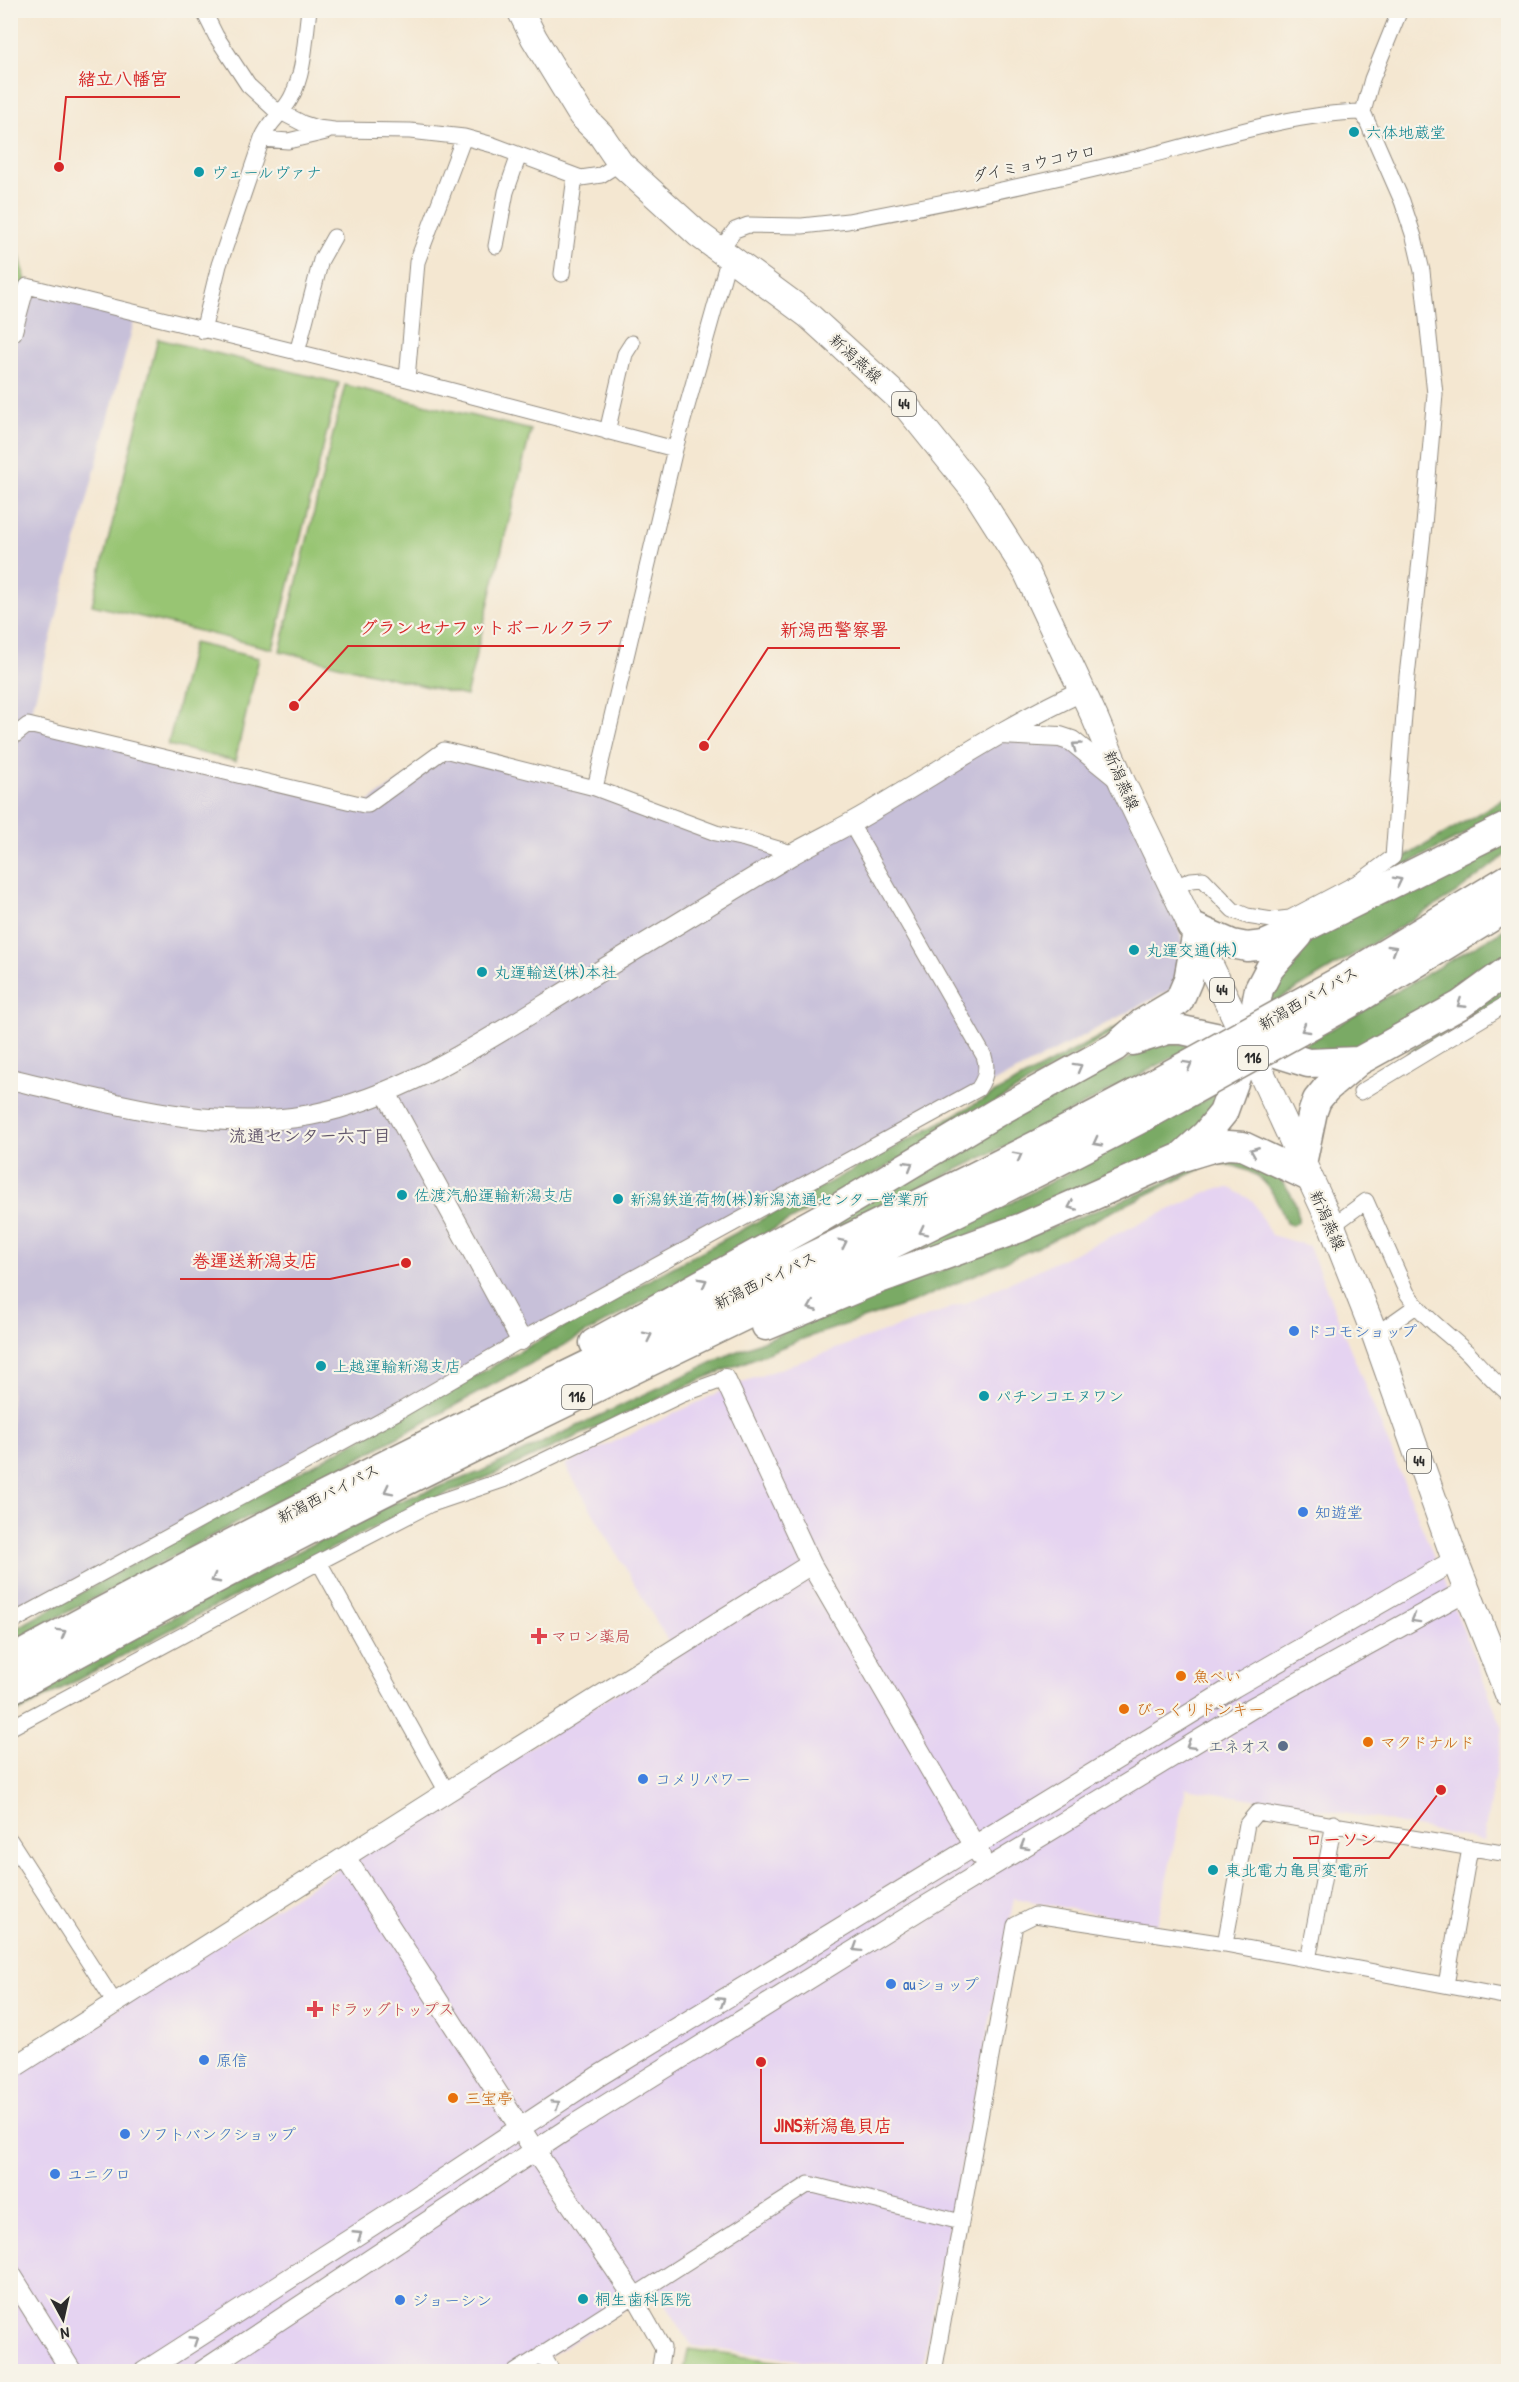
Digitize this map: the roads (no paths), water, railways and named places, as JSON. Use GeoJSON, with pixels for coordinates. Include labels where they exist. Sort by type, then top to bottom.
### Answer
{"type":"FeatureCollection","features":[{"type":"Feature","properties":{"kind":"highway"},"geometry":{"type":"LineString","coordinates":[[1115,1047],[1142,1023],[1179,1001],[1188,980],[1194,931],[1247,948],[1264,945],[1306,927],[1509,825]]}},
{"type":"Feature","properties":{"kind":"highway","name":"新潟西バイパス"},"geometry":{"type":"LineString","coordinates":[[1349,989],[1509,879]]}},
{"type":"Feature","properties":{"kind":"highway","name":"新潟西バイパス"},"geometry":{"type":"LineString","coordinates":[[10,1690],[423,1459],[891,1219],[1009,1161],[1142,1104],[1349,989],[1509,908]]}},
{"type":"Feature","properties":{"kind":"highway"},"geometry":{"type":"LineString","coordinates":[[1179,1158],[1215,1125],[1223,1113],[1248,1044],[1256,999],[1265,976],[1280,955],[1306,927]]}},
{"type":"Feature","properties":{"kind":"highway"},"geometry":{"type":"LineString","coordinates":[[423,1459],[879,1279],[1020,1228],[1179,1158],[1212,1148],[1228,1145],[1243,1146],[1304,1170],[1310,1120],[1317,1100],[1326,1089],[1359,1061],[1460,1005],[1509,970]]}},
{"type":"Feature","properties":{"kind":"highway"},"geometry":{"type":"LineString","coordinates":[[423,1459],[630,1322],[821,1218],[996,1113],[1115,1047],[1147,1035],[1182,1030],[1248,1044],[1308,1063],[1359,1061]]}},
{"type":"Feature","properties":{"kind":"highway","name":"新潟西バイパス"},"geometry":{"type":"LineString","coordinates":[[10,1661],[158,1580],[423,1459]]}},
{"type":"Feature","properties":{"kind":"main road","name":"新潟燕線"},"geometry":{"type":"LineString","coordinates":[[520,10],[534,38],[581,115],[600,135],[620,163],[698,234],[808,315],[902,400],[977,494],[1026,571],[1122,782],[1248,1044],[1304,1170],[1332,1226],[1375,1335],[1455,1560],[1509,1694]]}},
{"type":"Feature","properties":{"kind":"street"},"geometry":{"type":"LineString","coordinates":[[203,10],[216,36],[248,85],[261,99],[282,114],[317,128],[443,133],[464,137],[519,155],[576,177],[601,175],[620,163]]}},
{"type":"Feature","properties":{"kind":"street"},"geometry":{"type":"LineString","coordinates":[[203,331],[219,265],[267,125],[282,114],[297,83],[309,10]]}},
{"type":"Feature","properties":{"kind":"street"},"geometry":{"type":"LineString","coordinates":[[1173,888],[1191,880],[1203,879],[1233,910],[1247,916],[1261,918],[1290,918],[1362,880],[1393,857],[1407,676],[1425,514],[1435,393],[1422,272],[1414,237],[1402,201],[1364,112],[1372,79],[1400,10]]}},
{"type":"Feature","properties":{"kind":"street","name":"ダイミョウコウロ"},"geometry":{"type":"LineString","coordinates":[[724,253],[735,230],[748,225],[802,226],[848,221],[1124,162],[1286,121],[1338,112],[1364,112]]}},
{"type":"Feature","properties":{"kind":"street"},"geometry":{"type":"LineString","coordinates":[[262,139],[288,141],[334,130]]}},
{"type":"Feature","properties":{"kind":"street"},"geometry":{"type":"LineString","coordinates":[[407,379],[417,262],[464,137]]}},
{"type":"Feature","properties":{"kind":"street"},"geometry":{"type":"LineString","coordinates":[[496,246],[506,192],[519,155]]}},
{"type":"Feature","properties":{"kind":"street"},"geometry":{"type":"LineString","coordinates":[[562,274],[576,177]]}},
{"type":"Feature","properties":{"kind":"street"},"geometry":{"type":"LineString","coordinates":[[297,353],[321,260],[334,237]]}},
{"type":"Feature","properties":{"kind":"street"},"geometry":{"type":"LineString","coordinates":[[595,788],[724,253]]}},
{"type":"Feature","properties":{"kind":"street"},"geometry":{"type":"LineString","coordinates":[[10,336],[14,333],[27,286],[203,331],[407,379],[675,449]]}},
{"type":"Feature","properties":{"kind":"street"},"geometry":{"type":"LineString","coordinates":[[607,432],[625,354],[632,343]]}},
{"type":"Feature","properties":{"kind":"street"},"geometry":{"type":"LineString","coordinates":[[10,1079],[145,1110],[202,1120],[260,1120],[310,1115],[386,1093],[485,1041],[795,854],[851,824],[1046,707],[1082,691]]}},
{"type":"Feature","properties":{"kind":"street"},"geometry":{"type":"LineString","coordinates":[[10,739],[28,725],[363,805],[368,805],[444,750],[595,788],[716,833],[795,854]]}},
{"type":"Feature","properties":{"kind":"street"},"geometry":{"type":"LineString","coordinates":[[1001,734],[1060,736],[1072,741],[1122,782]]}},
{"type":"Feature","properties":{"kind":"street"},"geometry":{"type":"LineString","coordinates":[[10,1623],[391,1415],[521,1340],[978,1089],[983,1081],[987,1064],[984,1056],[851,824]]}},
{"type":"Feature","properties":{"kind":"street"},"geometry":{"type":"LineString","coordinates":[[1361,1092],[1509,1003]]}},
{"type":"Feature","properties":{"kind":"street"},"geometry":{"type":"LineString","coordinates":[[386,1093],[521,1340]]}},
{"type":"Feature","properties":{"kind":"street"},"geometry":{"type":"LineString","coordinates":[[1332,1226],[1366,1201],[1407,1293],[1416,1306],[1467,1353],[1496,1384],[1509,1393]]}},
{"type":"Feature","properties":{"kind":"street"},"geometry":{"type":"LineString","coordinates":[[1375,1335],[1416,1306]]}},
{"type":"Feature","properties":{"kind":"street"},"geometry":{"type":"LineString","coordinates":[[10,1728],[429,1505],[503,1480],[681,1395],[724,1379],[811,1564],[987,1868]]}},
{"type":"Feature","properties":{"kind":"street"},"geometry":{"type":"LineString","coordinates":[[144,2372],[597,2077],[1234,1687],[1455,1560]]}},
{"type":"Feature","properties":{"kind":"street"},"geometry":{"type":"LineString","coordinates":[[319,1562],[447,1792]]}},
{"type":"Feature","properties":{"kind":"street"},"geometry":{"type":"LineString","coordinates":[[10,2070],[811,1564]]}},
{"type":"Feature","properties":{"kind":"street"},"geometry":{"type":"LineString","coordinates":[[201,2372],[535,2151],[987,1868],[1252,1708],[1467,1590]]}},
{"type":"Feature","properties":{"kind":"street"},"geometry":{"type":"LineString","coordinates":[[1225,1944],[1247,1824],[1250,1817],[1257,1812],[1334,1823],[1509,1854]]}},
{"type":"Feature","properties":{"kind":"street"},"geometry":{"type":"LineString","coordinates":[[1308,1960],[1334,1823]]}},
{"type":"Feature","properties":{"kind":"street"},"geometry":{"type":"LineString","coordinates":[[10,1840],[115,2003]]}},
{"type":"Feature","properties":{"kind":"street"},"geometry":{"type":"LineString","coordinates":[[1446,1985],[1470,1848]]}},
{"type":"Feature","properties":{"kind":"street"},"geometry":{"type":"LineString","coordinates":[[345,1857],[535,2151],[633,2295],[663,2348],[659,2372]]}},
{"type":"Feature","properties":{"kind":"street"},"geometry":{"type":"LineString","coordinates":[[934,2372],[995,2024],[1015,1925],[1035,1915],[1225,1944],[1509,1997]]}},
{"type":"Feature","properties":{"kind":"street"},"geometry":{"type":"LineString","coordinates":[[515,2372],[809,2184],[961,2222]]}},
{"type":"Feature","properties":{"kind":"street"},"geometry":{"type":"LineString","coordinates":[[10,2273],[72,2372]]}},
{"type":"Feature","properties":{"kind":"street"},"geometry":{"type":"LineString","coordinates":[[542,2354],[553,2372]]}},
{"type":"Feature","properties":{"kind":"place","name":"六体地蔵堂"},"geometry":{"type":"Point","coordinates":[1354,132]}},
{"type":"Feature","properties":{"kind":"place","name":"緒立八幡宮"},"geometry":{"type":"Point","coordinates":[59,167]}},
{"type":"Feature","properties":{"kind":"place","name":"ヴェールヴァナ"},"geometry":{"type":"Point","coordinates":[199,172]}},
{"type":"Feature","properties":{"kind":"place","name":"グランセナフットボールクラブ"},"geometry":{"type":"Point","coordinates":[294,706]}},
{"type":"Feature","properties":{"kind":"place","name":"新潟西警察署"},"geometry":{"type":"Point","coordinates":[704,746]}},
{"type":"Feature","properties":{"kind":"place","name":"丸運交通(株)"},"geometry":{"type":"Point","coordinates":[1134,950]}},
{"type":"Feature","properties":{"kind":"place","name":"丸運輸送(株)本社"},"geometry":{"type":"Point","coordinates":[482,972]}},
{"type":"Feature","properties":{"kind":"place","name":"佐渡汽船運輸新潟支店"},"geometry":{"type":"Point","coordinates":[402,1195]}},
{"type":"Feature","properties":{"kind":"place","name":"新潟鉄道荷物(株)新潟流通センター営業所"},"geometry":{"type":"Point","coordinates":[618,1199]}},
{"type":"Feature","properties":{"kind":"place","name":"巻運送新潟支店"},"geometry":{"type":"Point","coordinates":[406,1263]}},
{"type":"Feature","properties":{"kind":"place","name":"ドコモショップ"},"geometry":{"type":"Point","coordinates":[1294,1331]}},
{"type":"Feature","properties":{"kind":"place","name":"上越運輸新潟支店"},"geometry":{"type":"Point","coordinates":[321,1366]}},
{"type":"Feature","properties":{"kind":"place","name":"パチンコエヌワン"},"geometry":{"type":"Point","coordinates":[984,1396]}},
{"type":"Feature","properties":{"kind":"place","name":"知遊堂"},"geometry":{"type":"Point","coordinates":[1303,1512]}},
{"type":"Feature","properties":{"kind":"place","name":"マロン薬局"},"geometry":{"type":"Point","coordinates":[539,1636]}},
{"type":"Feature","properties":{"kind":"place","name":"魚べい"},"geometry":{"type":"Point","coordinates":[1181,1676]}},
{"type":"Feature","properties":{"kind":"place","name":"びっくりドンキー"},"geometry":{"type":"Point","coordinates":[1124,1709]}},
{"type":"Feature","properties":{"kind":"place","name":"マクドナルド"},"geometry":{"type":"Point","coordinates":[1368,1742]}},
{"type":"Feature","properties":{"kind":"place","name":"エネオス"},"geometry":{"type":"Point","coordinates":[1283,1746]}},
{"type":"Feature","properties":{"kind":"place","name":"コメリパワー"},"geometry":{"type":"Point","coordinates":[643,1779]}},
{"type":"Feature","properties":{"kind":"place","name":"ローソン"},"geometry":{"type":"Point","coordinates":[1441,1790]}},
{"type":"Feature","properties":{"kind":"place","name":"東北電力亀貝変電所"},"geometry":{"type":"Point","coordinates":[1213,1870]}},
{"type":"Feature","properties":{"kind":"place","name":"auショップ"},"geometry":{"type":"Point","coordinates":[891,1984]}},
{"type":"Feature","properties":{"kind":"place","name":"ドラッグトップス"},"geometry":{"type":"Point","coordinates":[315,2009]}},
{"type":"Feature","properties":{"kind":"place","name":"原信"},"geometry":{"type":"Point","coordinates":[204,2060]}},
{"type":"Feature","properties":{"kind":"place","name":"JINS新潟亀貝店"},"geometry":{"type":"Point","coordinates":[761,2062]}},
{"type":"Feature","properties":{"kind":"place","name":"三宝亭"},"geometry":{"type":"Point","coordinates":[453,2098]}},
{"type":"Feature","properties":{"kind":"place","name":"ソフトバンクショップ"},"geometry":{"type":"Point","coordinates":[125,2134]}},
{"type":"Feature","properties":{"kind":"place","name":"ユニクロ"},"geometry":{"type":"Point","coordinates":[55,2174]}},
{"type":"Feature","properties":{"kind":"place","name":"桐生歯科医院"},"geometry":{"type":"Point","coordinates":[583,2299]}},
{"type":"Feature","properties":{"kind":"place","name":"ジョーシン"},"geometry":{"type":"Point","coordinates":[400,2300]}},
{"type":"Feature","properties":{"kind":"district","name":"流通センター六丁目"},"geometry":{"type":"Point","coordinates":[310,1136]}}]}
